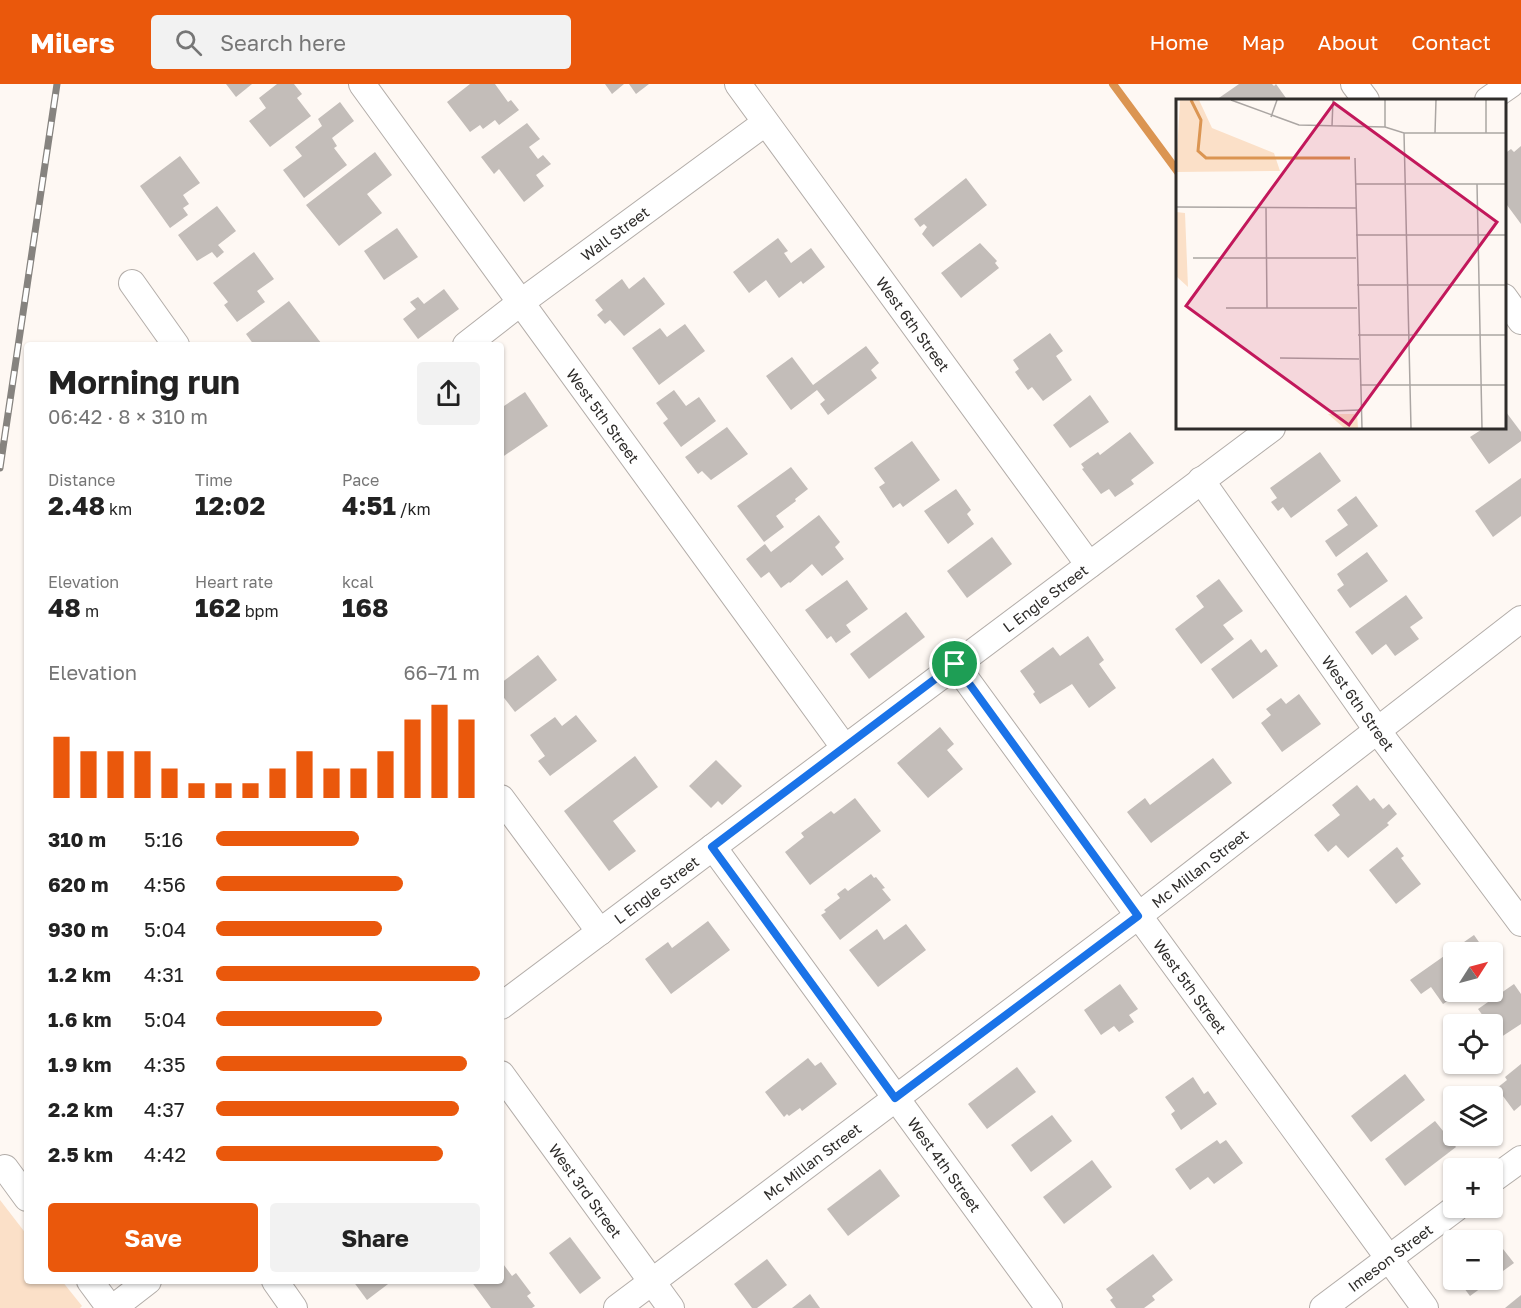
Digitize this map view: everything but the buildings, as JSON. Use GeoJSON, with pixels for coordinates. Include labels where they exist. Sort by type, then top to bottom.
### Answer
{"type":"FeatureCollection","features":[{"type":"Feature","properties":{"kind":"street","name":"West 5th Street"},"geometry":{"type":"LineString","coordinates":[[362,84],[844,747]]}},
{"type":"Feature","properties":{"kind":"street","name":"West 6th Street"},"geometry":{"type":"LineString","coordinates":[[738,84],[1089,565]]}},
{"type":"Feature","properties":{"kind":"street"},"geometry":{"type":"LineString","coordinates":[[1354,84],[1365,99]]}},
{"type":"Feature","properties":{"kind":"street"},"geometry":{"type":"LineString","coordinates":[[1489,99],[1511,84]]}},
{"type":"Feature","properties":{"kind":"street","name":"Wall Street"},"geometry":{"type":"LineString","coordinates":[[470,342],[765,123]]}},
{"type":"Feature","properties":{"kind":"street"},"geometry":{"type":"LineString","coordinates":[[132,283],[174,342]]}},
{"type":"Feature","properties":{"kind":"street"},"geometry":{"type":"LineString","coordinates":[[1506,300],[1521,321]]}},
{"type":"Feature","properties":{"kind":"street","name":"L Engle Street"},"geometry":{"type":"LineString","coordinates":[[504,1004],[1271,429]]}},
{"type":"Feature","properties":{"kind":"street","name":"West 6th Street"},"geometry":{"type":"LineString","coordinates":[[1202,480],[1377,730],[1521,923]]}},
{"type":"Feature","properties":{"kind":"street","name":"Mc Millan Street"},"geometry":{"type":"LineString","coordinates":[[617,1308],[1138,916],[1521,619]]}},
{"type":"Feature","properties":{"kind":"street","name":"West 5th Street"},"geometry":{"type":"LineString","coordinates":[[955,664],[1425,1308]]}},
{"type":"Feature","properties":{"kind":"street"},"geometry":{"type":"LineString","coordinates":[[504,802],[600,932]]}},
{"type":"Feature","properties":{"kind":"street","name":"West 4th Street"},"geometry":{"type":"LineString","coordinates":[[712,847],[1049,1308]]}},
{"type":"Feature","properties":{"kind":"street","name":"West 3rd Street"},"geometry":{"type":"LineString","coordinates":[[504,1078],[671,1308]]}},
{"type":"Feature","properties":{"kind":"street"},"geometry":{"type":"LineString","coordinates":[[1503,1172],[1521,1159]]}},
{"type":"Feature","properties":{"kind":"street"},"geometry":{"type":"LineString","coordinates":[[4,1168],[24,1194]]}},
{"type":"Feature","properties":{"kind":"street","name":"Imeson Street"},"geometry":{"type":"LineString","coordinates":[[1323,1308],[1443,1218]]}},
{"type":"Feature","properties":{"kind":"street"},"geometry":{"type":"LineString","coordinates":[[92,1284],[112,1308],[144,1284]]}},
{"type":"Feature","properties":{"kind":"street"},"geometry":{"type":"LineString","coordinates":[[277,1284],[294,1308]]}},
{"type":"Feature","properties":{"kind":"shaded area"},"geometry":{"type":"Polygon","coordinates":[[[0,1200],[24,1231],[24,1284],[64,1284],[82,1306],[80,1308],[0,1308],[0,1200]]]}},
{"type":"Feature","properties":{"kind":"waterway"},"geometry":{"type":"LineString","coordinates":[[1113,84],[1176,169]]}},
{"type":"Feature","properties":{"kind":"railway"},"geometry":{"type":"LineString","coordinates":[[0,468],[57,84]]}},
{"type":"Feature","properties":{"kind":"route"},"geometry":{"type":"LineString","coordinates":[[955,664],[1138,916],[895,1098],[712,847],[955,664]]}}]}
